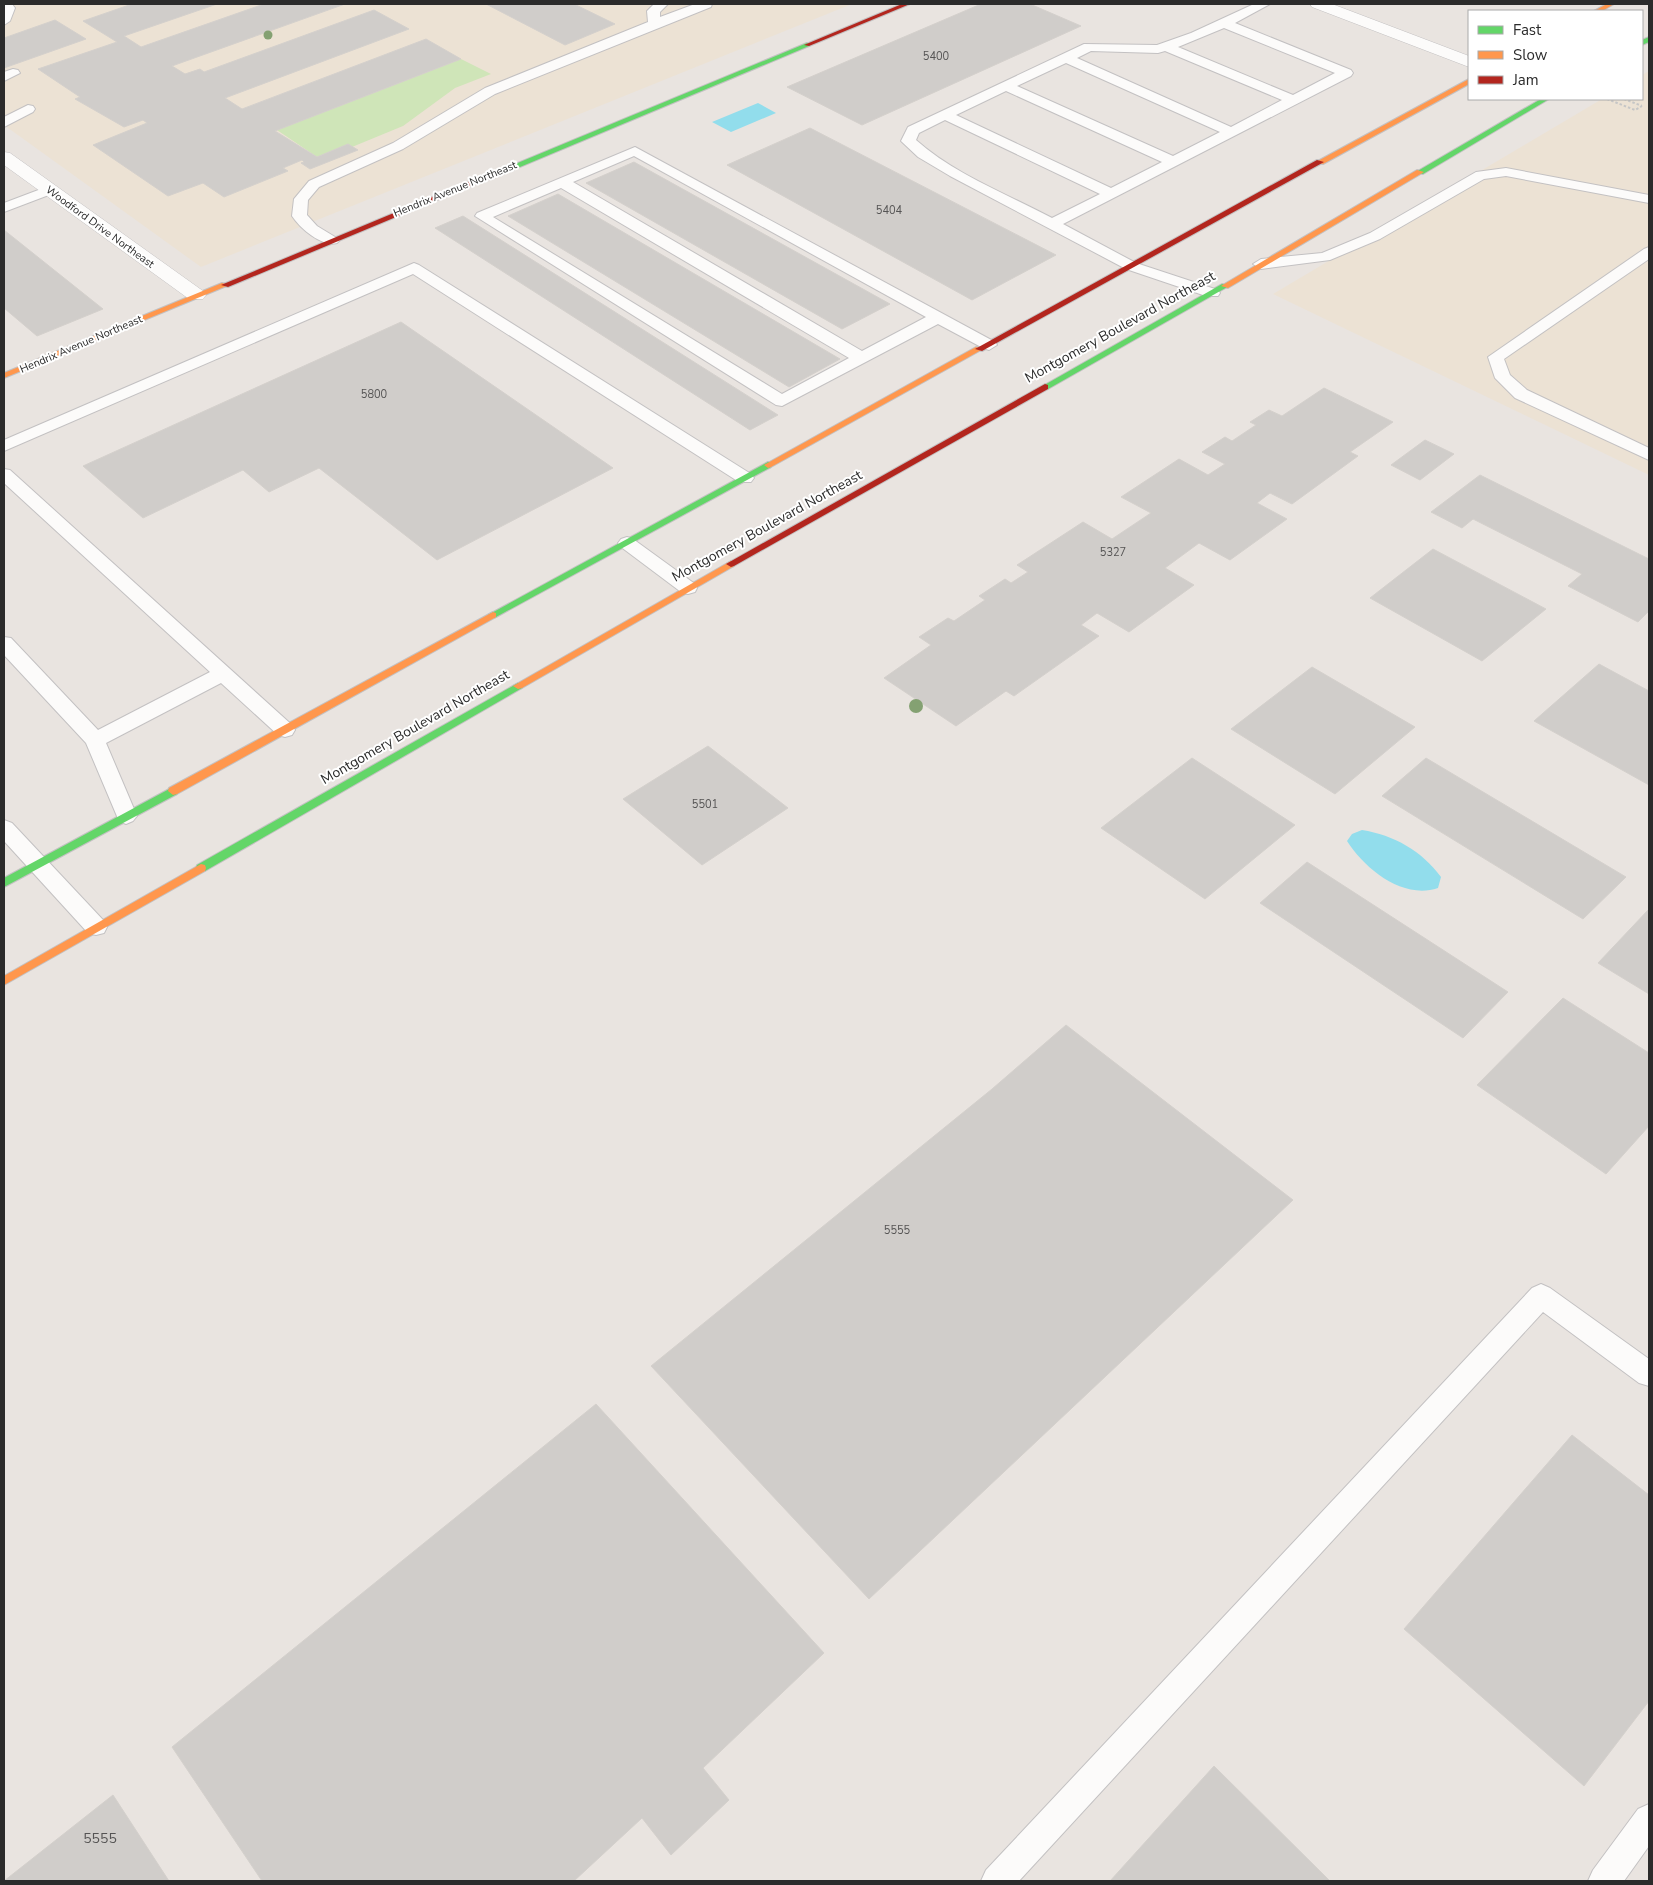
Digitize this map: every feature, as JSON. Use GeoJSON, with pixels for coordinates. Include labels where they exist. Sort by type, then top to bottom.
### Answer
{"type":"FeatureCollection","features":[{"type":"Feature","properties":{"kind":"main road","name":"Hendrix Avenue Northeast"},"geometry":{"type":"LineString","coordinates":[[4,376],[902,4]]}},
{"type":"Feature","properties":{"kind":"main road"},"geometry":{"type":"LineString","coordinates":[[1599,10],[1611,4]]}},
{"type":"Feature","properties":{"kind":"main road"},"geometry":{"type":"LineString","coordinates":[[4,883],[1468,82]]}},
{"type":"Feature","properties":{"kind":"main road","name":"Montgomery Boulevard Northeast"},"geometry":{"type":"LineString","coordinates":[[4,981],[688,588],[1212,293],[1544,100]]}},
{"type":"Feature","properties":{"kind":"street"},"geometry":{"type":"LineString","coordinates":[[1318,4],[1468,62]]}},
{"type":"Feature","properties":{"kind":"street","name":"Woodford Drive Northeast"},"geometry":{"type":"LineString","coordinates":[[4,157],[196,296]]}},
{"type":"Feature","properties":{"kind":"lane"},"geometry":{"type":"LineString","coordinates":[[4,4],[9,8],[4,22]]}},
{"type":"Feature","properties":{"kind":"lane"},"geometry":{"type":"LineString","coordinates":[[655,24],[653,10],[662,4]]}},
{"type":"Feature","properties":{"kind":"lane"},"geometry":{"type":"LineString","coordinates":[[332,240],[312,229],[299,216],[301,199],[314,184],[398,146],[490,91],[706,4]]}},
{"type":"Feature","properties":{"kind":"lane"},"geometry":{"type":"LineString","coordinates":[[1212,293],[1131,266],[955,173],[923,154],[908,142],[913,130],[1089,47],[1132,50],[1167,47],[1196,36],[1264,4]]}},
{"type":"Feature","properties":{"kind":"lane"},"geometry":{"type":"LineString","coordinates":[[1052,224],[1346,73],[1224,23]]}},
{"type":"Feature","properties":{"kind":"lane"},"geometry":{"type":"LineString","coordinates":[[1167,47],[1293,100]]}},
{"type":"Feature","properties":{"kind":"lane"},"geometry":{"type":"LineString","coordinates":[[1066,58],[1232,132]]}},
{"type":"Feature","properties":{"kind":"lane"},"geometry":{"type":"LineString","coordinates":[[1006,86],[1174,162]]}},
{"type":"Feature","properties":{"kind":"lane"},"geometry":{"type":"LineString","coordinates":[[4,123],[28,108]]}},
{"type":"Feature","properties":{"kind":"lane"},"geometry":{"type":"LineString","coordinates":[[945,115],[1112,194]]}},
{"type":"Feature","properties":{"kind":"lane"},"geometry":{"type":"LineString","coordinates":[[938,317],[782,400],[482,216],[635,151],[989,344]]}},
{"type":"Feature","properties":{"kind":"lane"},"geometry":{"type":"LineString","coordinates":[[1261,264],[1325,257],[1375,236],[1471,180],[1492,173],[1506,172],[1649,199]]}},
{"type":"Feature","properties":{"kind":"lane"},"geometry":{"type":"LineString","coordinates":[[562,182],[861,358]]}},
{"type":"Feature","properties":{"kind":"lane"},"geometry":{"type":"LineString","coordinates":[[4,208],[50,190]]}},
{"type":"Feature","properties":{"kind":"lane"},"geometry":{"type":"LineString","coordinates":[[1649,252],[1496,357],[1497,370],[1506,383],[1521,394],[1649,455]]}},
{"type":"Feature","properties":{"kind":"lane"},"geometry":{"type":"LineString","coordinates":[[4,446],[414,268],[745,478]]}},
{"type":"Feature","properties":{"kind":"lane"},"geometry":{"type":"LineString","coordinates":[[4,474],[285,730]]}},
{"type":"Feature","properties":{"kind":"lane"},"geometry":{"type":"LineString","coordinates":[[628,543],[688,588]]}},
{"type":"Feature","properties":{"kind":"lane"},"geometry":{"type":"LineString","coordinates":[[4,643],[95,740],[126,816]]}},
{"type":"Feature","properties":{"kind":"lane"},"geometry":{"type":"LineString","coordinates":[[95,740],[223,674]]}},
{"type":"Feature","properties":{"kind":"lane"},"geometry":{"type":"LineString","coordinates":[[4,828],[96,927]]}},
{"type":"Feature","properties":{"kind":"lane"},"geometry":{"type":"LineString","coordinates":[[997,1881],[1541,1296],[1649,1374]]}},
{"type":"Feature","properties":{"kind":"lane"},"geometry":{"type":"LineString","coordinates":[[1604,1881],[1649,1820]]}},
{"type":"Feature","properties":{"kind":"path"},"geometry":{"type":"LineString","coordinates":[[1610,100],[1636,110],[1642,106],[1627,100]]}},
{"type":"Feature","properties":{"kind":"shaded area"},"geometry":{"type":"Polygon","coordinates":[[[4,4],[852,4],[201,267],[4,125],[4,4]]]}},
{"type":"Feature","properties":{"kind":"shaded area"},"geometry":{"type":"Polygon","coordinates":[[[1649,71],[1649,475],[1273,294],[1600,100],[1643,100],[1643,74],[1649,71]]]}},
{"type":"Feature","properties":{"kind":"green space"},"geometry":{"type":"Polygon","coordinates":[[[461,59],[491,74],[455,88],[403,126],[352,147],[348,144],[317,157],[277,130],[461,59]]]}},
{"type":"Feature","properties":{"kind":"water"},"geometry":{"type":"Polygon","coordinates":[[[758,103],[776,113],[731,132],[712,122],[758,103]]]}},
{"type":"Feature","properties":{"kind":"water"},"geometry":{"type":"Polygon","coordinates":[[[1362,830],[1396,840],[1416,852],[1441,877],[1438,888],[1425,891],[1412,890],[1386,880],[1374,871],[1347,841],[1352,834],[1362,830]]]}},
{"type":"Feature","properties":{"kind":"building"},"geometry":{"type":"Polygon","coordinates":[[[132,4],[217,4],[124,36],[141,47],[264,4],[345,4],[172,66],[185,74],[200,69],[204,72],[374,10],[409,29],[225,98],[242,109],[426,39],[461,59],[275,131],[317,157],[348,144],[358,150],[310,169],[301,163],[304,162],[302,160],[283,168],[288,171],[224,197],[203,183],[168,196],[93,145],[147,123],[143,120],[124,127],[75,99],[80,97],[38,69],[117,42],[83,21],[132,4]]]}},
{"type":"Feature","properties":{"kind":"building"},"geometry":{"type":"Polygon","coordinates":[[[486,4],[574,4],[615,24],[565,45],[486,4]]]}},
{"type":"Feature","properties":{"kind":"building"},"geometry":{"type":"Polygon","coordinates":[[[981,4],[1030,4],[1081,26],[862,125],[787,87],[981,4]]]}},
{"type":"Feature","properties":{"kind":"building"},"geometry":{"type":"Polygon","coordinates":[[[55,20],[86,39],[4,68],[4,38],[55,20]]]}},
{"type":"Feature","properties":{"kind":"building"},"geometry":{"type":"Polygon","coordinates":[[[810,128],[1056,255],[972,300],[727,165],[810,128]]]}},
{"type":"Feature","properties":{"kind":"building"},"geometry":{"type":"Polygon","coordinates":[[[634,162],[890,304],[842,329],[586,183],[634,162]]]}},
{"type":"Feature","properties":{"kind":"building"},"geometry":{"type":"Polygon","coordinates":[[[558,194],[840,359],[789,387],[508,216],[558,194]]]}},
{"type":"Feature","properties":{"kind":"building"},"geometry":{"type":"Polygon","coordinates":[[[463,216],[778,415],[750,430],[435,228],[463,216]]]}},
{"type":"Feature","properties":{"kind":"building"},"geometry":{"type":"Polygon","coordinates":[[[4,230],[103,309],[37,336],[4,308],[4,230]]]}},
{"type":"Feature","properties":{"kind":"building"},"geometry":{"type":"Polygon","coordinates":[[[401,322],[613,468],[437,560],[319,468],[269,492],[243,470],[143,518],[83,466],[401,322]]]}},
{"type":"Feature","properties":{"kind":"building"},"geometry":{"type":"Polygon","coordinates":[[[1324,388],[1393,422],[1350,452],[1358,456],[1292,504],[1270,493],[1257,503],[1287,519],[1230,560],[1199,543],[1165,568],[1194,585],[1129,632],[1097,613],[1081,625],[1099,636],[1014,696],[1006,691],[956,726],[884,678],[931,645],[919,637],[948,618],[954,621],[985,600],[979,596],[1005,579],[1011,583],[1028,572],[1017,565],[1083,522],[1112,539],[1151,513],[1121,497],[1179,459],[1208,475],[1225,464],[1202,452],[1225,437],[1232,441],[1256,425],[1250,422],[1269,410],[1282,416],[1324,388]]]}},
{"type":"Feature","properties":{"kind":"building"},"geometry":{"type":"Polygon","coordinates":[[[1425,440],[1454,454],[1420,480],[1391,465],[1425,440]]]}},
{"type":"Feature","properties":{"kind":"building"},"geometry":{"type":"Polygon","coordinates":[[[1480,475],[1649,559],[1649,611],[1638,622],[1568,586],[1582,574],[1473,519],[1462,528],[1431,512],[1480,475]]]}},
{"type":"Feature","properties":{"kind":"building"},"geometry":{"type":"Polygon","coordinates":[[[1433,549],[1546,609],[1482,661],[1370,598],[1433,549]]]}},
{"type":"Feature","properties":{"kind":"building"},"geometry":{"type":"Polygon","coordinates":[[[1599,664],[1649,691],[1649,785],[1534,721],[1599,664]]]}},
{"type":"Feature","properties":{"kind":"building"},"geometry":{"type":"Polygon","coordinates":[[[1312,667],[1415,727],[1335,794],[1231,729],[1312,667]]]}},
{"type":"Feature","properties":{"kind":"building"},"geometry":{"type":"Polygon","coordinates":[[[708,746],[788,808],[702,865],[623,799],[708,746]]]}},
{"type":"Feature","properties":{"kind":"building"},"geometry":{"type":"Polygon","coordinates":[[[1192,758],[1295,825],[1205,899],[1101,828],[1192,758]]]}},
{"type":"Feature","properties":{"kind":"building"},"geometry":{"type":"Polygon","coordinates":[[[1426,758],[1626,877],[1583,919],[1382,796],[1426,758]]]}},
{"type":"Feature","properties":{"kind":"building"},"geometry":{"type":"Polygon","coordinates":[[[1307,862],[1508,992],[1463,1038],[1260,903],[1307,862]]]}},
{"type":"Feature","properties":{"kind":"building"},"geometry":{"type":"Polygon","coordinates":[[[1649,909],[1649,994],[1598,963],[1649,909]]]}},
{"type":"Feature","properties":{"kind":"building"},"geometry":{"type":"Polygon","coordinates":[[[1563,998],[1649,1053],[1649,1126],[1606,1174],[1477,1085],[1563,998]]]}},
{"type":"Feature","properties":{"kind":"building"},"geometry":{"type":"Polygon","coordinates":[[[1066,1025],[1293,1200],[869,1599],[651,1366],[992,1089],[1066,1025]]]}},
{"type":"Feature","properties":{"kind":"building"},"geometry":{"type":"Polygon","coordinates":[[[596,1404],[824,1653],[703,1768],[729,1800],[671,1855],[642,1818],[574,1881],[262,1881],[172,1747],[596,1404]]]}},
{"type":"Feature","properties":{"kind":"building"},"geometry":{"type":"Polygon","coordinates":[[[1572,1435],[1649,1495],[1649,1701],[1584,1786],[1404,1629],[1572,1435]]]}},
{"type":"Feature","properties":{"kind":"building"},"geometry":{"type":"Polygon","coordinates":[[[1214,1766],[1330,1881],[1110,1881],[1214,1766]]]}},
{"type":"Feature","properties":{"kind":"building"},"geometry":{"type":"Polygon","coordinates":[[[113,1795],[169,1881],[4,1881],[113,1795]]]}},
{"type":"Feature","properties":{"kind":"traffic: fast"},"geometry":{"type":"LineString","coordinates":[[1643,42],[1649,39]]}},
{"type":"Feature","properties":{"kind":"traffic: fast"},"geometry":{"type":"LineString","coordinates":[[488,177],[807,45]]}},
{"type":"Feature","properties":{"kind":"traffic: fast"},"geometry":{"type":"LineString","coordinates":[[1420,172],[1544,100]]}},
{"type":"Feature","properties":{"kind":"traffic: fast"},"geometry":{"type":"LineString","coordinates":[[1045,387],[1225,286]]}},
{"type":"Feature","properties":{"kind":"traffic: fast"},"geometry":{"type":"LineString","coordinates":[[493,615],[768,465]]}},
{"type":"Feature","properties":{"kind":"traffic: fast"},"geometry":{"type":"LineString","coordinates":[[201,868],[518,686]]}},
{"type":"Feature","properties":{"kind":"traffic: fast"},"geometry":{"type":"LineString","coordinates":[[4,883],[173,791]]}},
{"type":"Feature","properties":{"kind":"traffic: slow"},"geometry":{"type":"LineString","coordinates":[[1599,10],[1611,4]]}},
{"type":"Feature","properties":{"kind":"traffic: slow"},"geometry":{"type":"LineString","coordinates":[[1320,162],[1468,82]]}},
{"type":"Feature","properties":{"kind":"traffic: slow"},"geometry":{"type":"LineString","coordinates":[[1225,286],[1420,172]]}},
{"type":"Feature","properties":{"kind":"traffic: slow"},"geometry":{"type":"LineString","coordinates":[[4,376],[225,285]]}},
{"type":"Feature","properties":{"kind":"traffic: slow"},"geometry":{"type":"LineString","coordinates":[[768,465],[979,349]]}},
{"type":"Feature","properties":{"kind":"traffic: slow"},"geometry":{"type":"LineString","coordinates":[[518,686],[731,564]]}},
{"type":"Feature","properties":{"kind":"traffic: slow"},"geometry":{"type":"LineString","coordinates":[[173,791],[493,615]]}},
{"type":"Feature","properties":{"kind":"traffic: slow"},"geometry":{"type":"LineString","coordinates":[[4,981],[201,868]]}},
{"type":"Feature","properties":{"kind":"traffic: jam"},"geometry":{"type":"LineString","coordinates":[[807,45],[907,4]]}},
{"type":"Feature","properties":{"kind":"traffic: jam"},"geometry":{"type":"LineString","coordinates":[[979,349],[1320,162]]}},
{"type":"Feature","properties":{"kind":"traffic: jam"},"geometry":{"type":"LineString","coordinates":[[225,285],[488,177]]}},
{"type":"Feature","properties":{"kind":"traffic: jam"},"geometry":{"type":"LineString","coordinates":[[731,564],[1045,387]]}}]}
